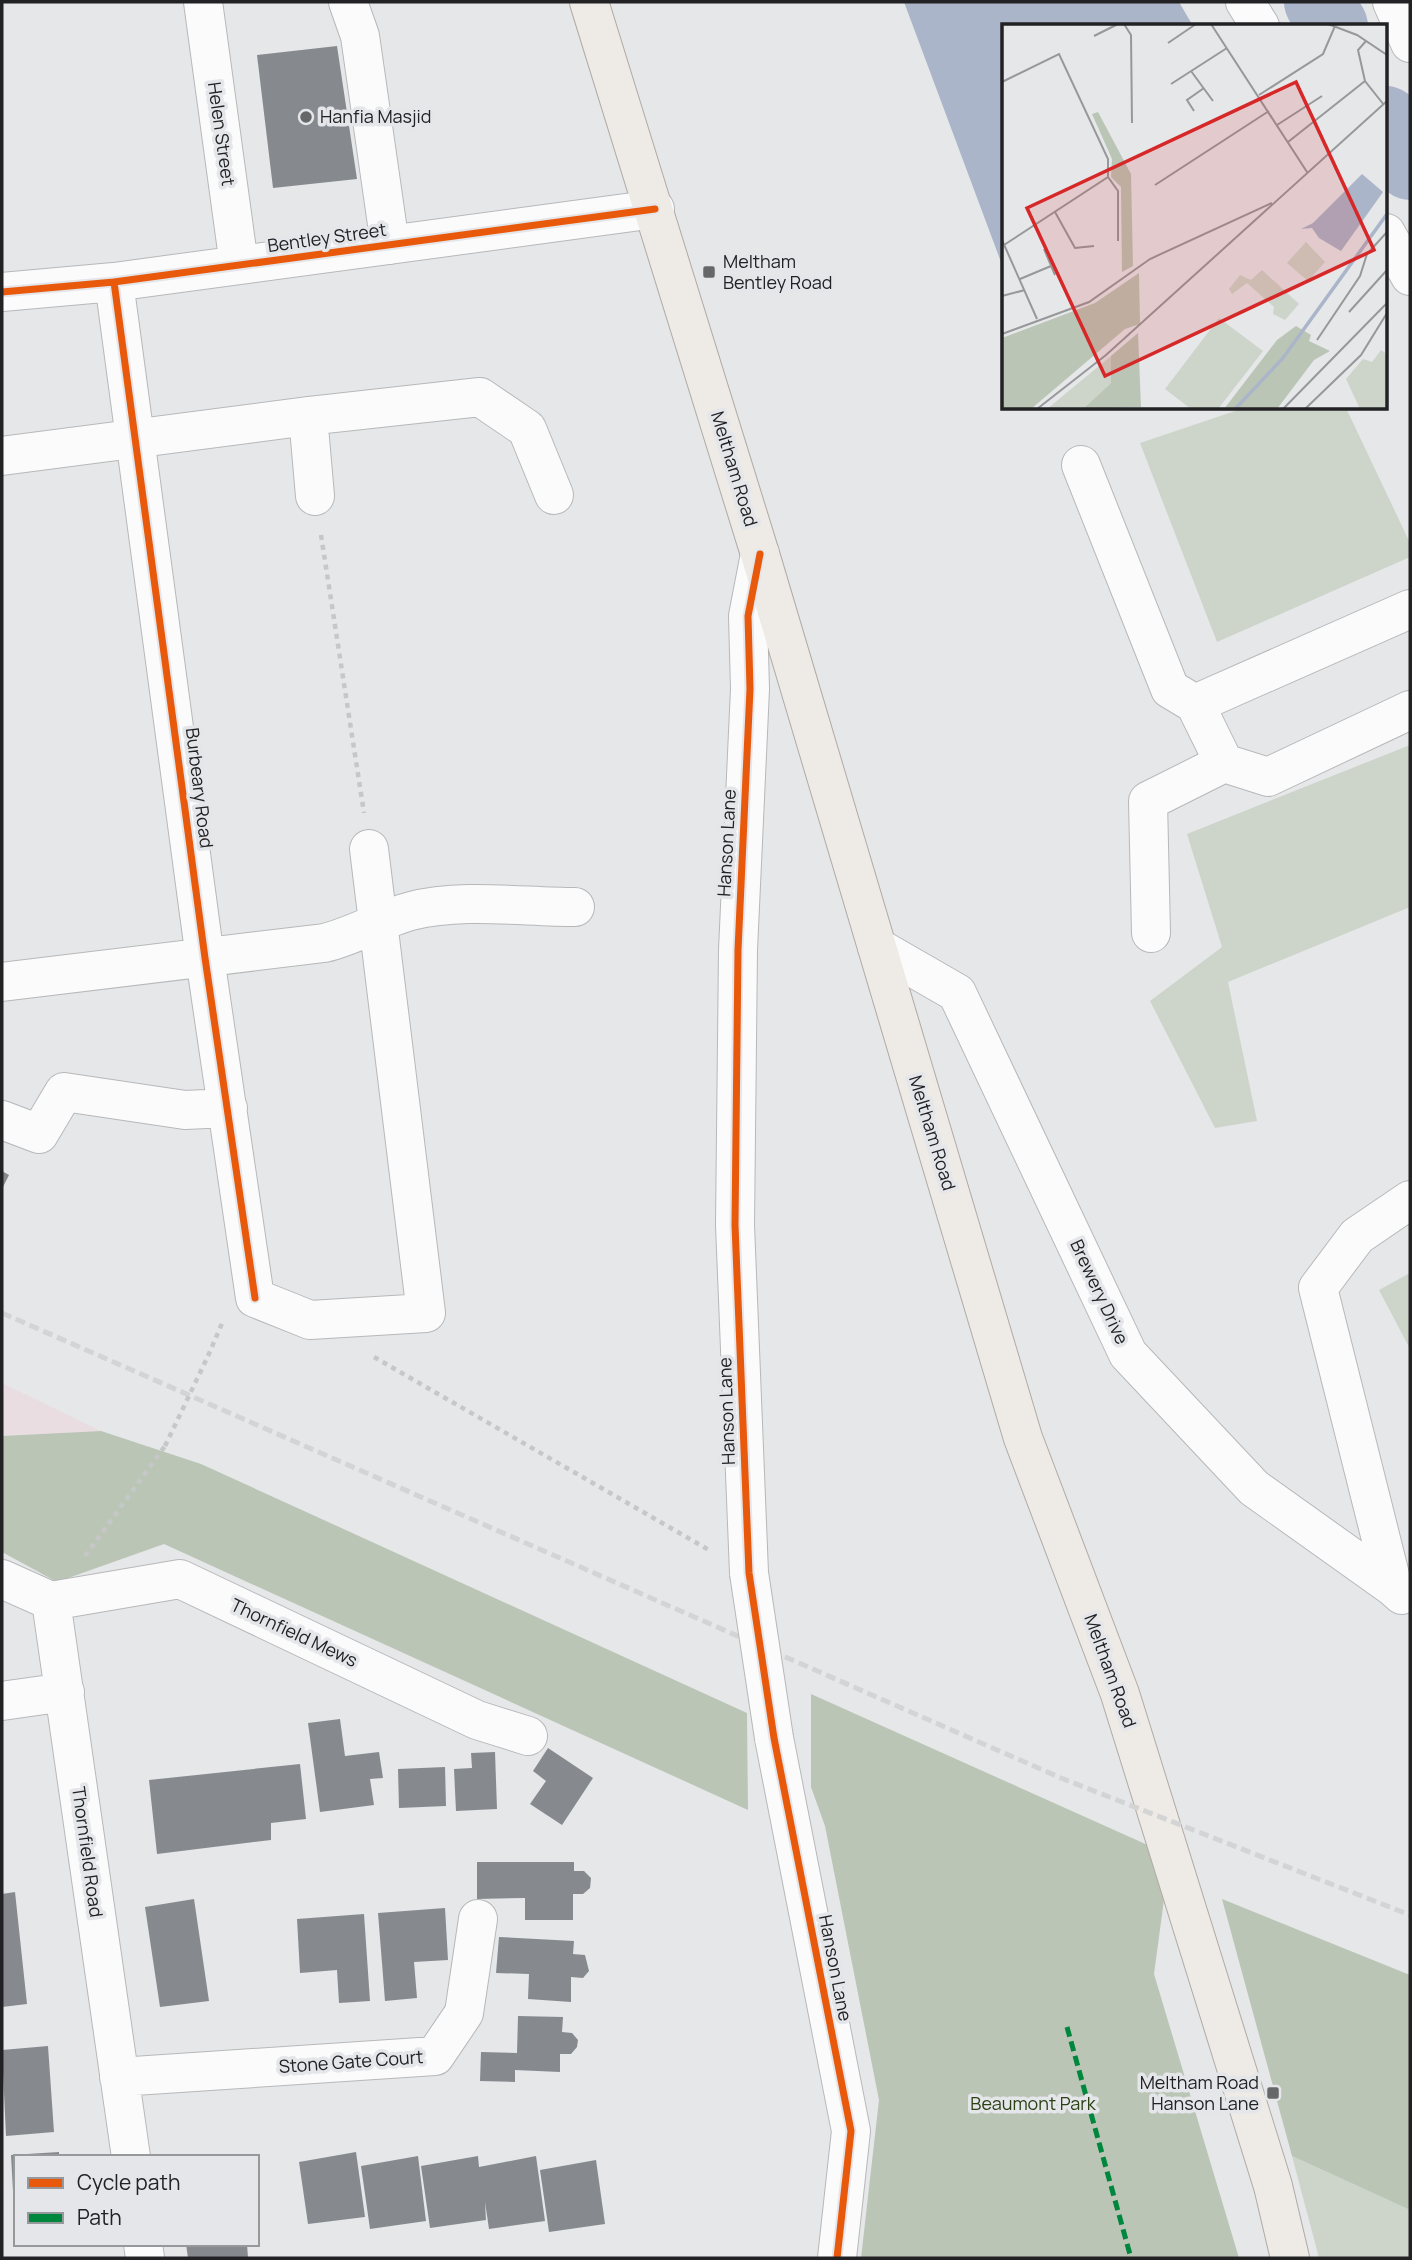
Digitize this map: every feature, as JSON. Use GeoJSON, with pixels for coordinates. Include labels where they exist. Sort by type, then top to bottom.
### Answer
{"type":"FeatureCollection","features":[{"type":"Feature","properties":{"kind":"main road","name":"Meltham Road"},"geometry":{"type":"LineString","coordinates":[[589,2],[760,554],[1023,1438],[1120,1694],[1273,2186],[1290,2258]]}},
{"type":"Feature","properties":{"kind":"street","name":"Helen Street"},"geometry":{"type":"LineString","coordinates":[[203,2],[239,265]]}},
{"type":"Feature","properties":{"kind":"street"},"geometry":{"type":"LineString","coordinates":[[348,2],[360,36],[390,245]]}},
{"type":"Feature","properties":{"kind":"street"},"geometry":{"type":"LineString","coordinates":[[1245,2],[1259,24]]}},
{"type":"Feature","properties":{"kind":"street"},"geometry":{"type":"LineString","coordinates":[[1392,2],[1410,43]]}},
{"type":"Feature","properties":{"kind":"street","name":"Bentley Street"},"geometry":{"type":"LineString","coordinates":[[2,292],[114,282],[655,209]]}},
{"type":"Feature","properties":{"kind":"street"},"geometry":{"type":"LineString","coordinates":[[1388,237],[1410,276]]}},
{"type":"Feature","properties":{"kind":"street","name":"Burbeary Road"},"geometry":{"type":"LineString","coordinates":[[114,282],[138,439],[205,958],[228,1108],[242,1304]]}},
{"type":"Feature","properties":{"kind":"street"},"geometry":{"type":"LineString","coordinates":[[2,456],[307,416],[480,397],[527,429],[554,495]]}},
{"type":"Feature","properties":{"kind":"street"},"geometry":{"type":"LineString","coordinates":[[307,416],[315,496]]}},
{"type":"Feature","properties":{"kind":"street"},"geometry":{"type":"LineString","coordinates":[[1081,465],[1170,689],[1195,704],[1224,763]]}},
{"type":"Feature","properties":{"kind":"street","name":"Hanson Lane"},"geometry":{"type":"LineString","coordinates":[[760,554],[748,616],[750,689],[738,950],[736,1225],[749,1573],[774,1738],[851,2131],[837,2258]]}},
{"type":"Feature","properties":{"kind":"street"},"geometry":{"type":"LineString","coordinates":[[1195,704],[1410,609]]}},
{"type":"Feature","properties":{"kind":"street"},"geometry":{"type":"LineString","coordinates":[[1151,933],[1148,800],[1224,763],[1268,777],[1410,710]]}},
{"type":"Feature","properties":{"kind":"street"},"geometry":{"type":"LineString","coordinates":[[242,1304],[310,1320],[426,1313],[369,849]]}},
{"type":"Feature","properties":{"kind":"street"},"geometry":{"type":"LineString","coordinates":[[2,982],[324,943],[411,911],[452,905],[575,907]]}},
{"type":"Feature","properties":{"kind":"street","name":"Brewery Drive"},"geometry":{"type":"LineString","coordinates":[[877,947],[957,993],[1128,1354],[1254,1488],[1402,1594]]}},
{"type":"Feature","properties":{"kind":"street"},"geometry":{"type":"LineString","coordinates":[[2,1120],[39,1134],[64,1092],[185,1110],[228,1108]]}},
{"type":"Feature","properties":{"kind":"street","name":"Brewery Drive"},"geometry":{"type":"LineString","coordinates":[[1402,1594],[1318,1288],[1357,1236],[1410,1200]]}},
{"type":"Feature","properties":{"kind":"street"},"geometry":{"type":"LineString","coordinates":[[2,1579],[51,1601]]}},
{"type":"Feature","properties":{"kind":"street","name":"Thornfield Mews"},"geometry":{"type":"LineString","coordinates":[[51,1601],[180,1579],[477,1720],[528,1736]]}},
{"type":"Feature","properties":{"kind":"street","name":"Thornfield Road"},"geometry":{"type":"LineString","coordinates":[[51,1601],[131,2155]]}},
{"type":"Feature","properties":{"kind":"street"},"geometry":{"type":"LineString","coordinates":[[2,1702],[65,1692]]}},
{"type":"Feature","properties":{"kind":"street","name":"Stone Gate Court"},"geometry":{"type":"LineString","coordinates":[[119,2077],[435,2056],[464,2013],[478,1919]]}},
{"type":"Feature","properties":{"kind":"path"},"geometry":{"type":"LineString","coordinates":[[315,496],[369,849]]}},
{"type":"Feature","properties":{"kind":"path"},"geometry":{"type":"LineString","coordinates":[[51,1601],[165,1447],[208,1356],[242,1304]]}},
{"type":"Feature","properties":{"kind":"path"},"geometry":{"type":"LineString","coordinates":[[369,1354],[749,1573]]}},
{"type":"Feature","properties":{"kind":"shaded area"},"geometry":{"type":"Polygon","coordinates":[[[1238,410],[1347,410],[1410,543],[1410,557],[1217,642],[1140,443],[1238,410]]]}},
{"type":"Feature","properties":{"kind":"shaded area"},"geometry":{"type":"Polygon","coordinates":[[[1410,745],[1410,907],[1228,982],[1257,1121],[1215,1128],[1150,1001],[1222,947],[1187,834],[1410,745]]]}},
{"type":"Feature","properties":{"kind":"shaded area"},"geometry":{"type":"Polygon","coordinates":[[[1410,1273],[1410,1349],[1379,1290],[1410,1273]]]}},
{"type":"Feature","properties":{"kind":"shaded area"},"geometry":{"type":"Polygon","coordinates":[[[2,1383],[101,1431],[2,1436],[2,1383]]]}},
{"type":"Feature","properties":{"kind":"shaded area"},"geometry":{"type":"Polygon","coordinates":[[[1292,2156],[1410,2210],[1410,2258],[1319,2258],[1292,2156]]]}},
{"type":"Feature","properties":{"kind":"green space"},"geometry":{"type":"Polygon","coordinates":[[[101,1431],[201,1464],[747,1713],[748,1810],[164,1544],[57,1582],[2,1552],[2,1436],[101,1431]]]}},
{"type":"Feature","properties":{"kind":"green space","name":"Beaumont Park"},"geometry":{"type":"Polygon","coordinates":[[[811,1694],[1170,1855],[1154,1974],[1239,2258],[861,2258],[879,2100],[825,1826],[811,1787],[811,1694]]]}},
{"type":"Feature","properties":{"kind":"green space"},"geometry":{"type":"Polygon","coordinates":[[[1222,1899],[1410,1975],[1410,2210],[1292,2156],[1222,1899]]]}},
{"type":"Feature","properties":{"kind":"water"},"geometry":{"type":"Polygon","coordinates":[[[904,2],[1179,2],[1192,24],[1002,24],[1002,265],[904,2]]]}},
{"type":"Feature","properties":{"kind":"building","name":"Hanfia Masjid"},"geometry":{"type":"Polygon","coordinates":[[[337,46],[357,179],[273,188],[257,55],[337,46]]]}},
{"type":"Feature","properties":{"kind":"building"},"geometry":{"type":"Polygon","coordinates":[[[2,1171],[9,1175],[2,1189],[2,1171]]]}},
{"type":"Feature","properties":{"kind":"building"},"geometry":{"type":"Polygon","coordinates":[[[340,1719],[345,1756],[379,1752],[383,1778],[370,1779],[374,1805],[320,1812],[308,1723],[340,1719]]]}},
{"type":"Feature","properties":{"kind":"building"},"geometry":{"type":"Polygon","coordinates":[[[548,1748],[593,1778],[562,1825],[530,1804],[546,1781],[533,1771],[548,1748]]]}},
{"type":"Feature","properties":{"kind":"building"},"geometry":{"type":"Polygon","coordinates":[[[495,1752],[497,1809],[456,1811],[454,1769],[472,1768],[471,1753],[495,1752]]]}},
{"type":"Feature","properties":{"kind":"building"},"geometry":{"type":"Polygon","coordinates":[[[300,1764],[306,1819],[271,1823],[271,1840],[157,1854],[149,1780],[300,1764]]]}},
{"type":"Feature","properties":{"kind":"building"},"geometry":{"type":"Polygon","coordinates":[[[445,1767],[446,1806],[399,1808],[398,1769],[445,1767]]]}},
{"type":"Feature","properties":{"kind":"building"},"geometry":{"type":"Polygon","coordinates":[[[477,1862],[574,1862],[574,1871],[584,1871],[591,1878],[590,1888],[583,1894],[573,1894],[573,1920],[525,1920],[525,1898],[477,1899],[477,1862]]]}},
{"type":"Feature","properties":{"kind":"building"},"geometry":{"type":"Polygon","coordinates":[[[15,1892],[27,2004],[2,2007],[2,1894],[15,1892]]]}},
{"type":"Feature","properties":{"kind":"building"},"geometry":{"type":"Polygon","coordinates":[[[194,1899],[209,2001],[160,2007],[145,1907],[194,1899]]]}},
{"type":"Feature","properties":{"kind":"building"},"geometry":{"type":"Polygon","coordinates":[[[445,1908],[448,1960],[414,1962],[417,1998],[385,2001],[378,1913],[445,1908]]]}},
{"type":"Feature","properties":{"kind":"building"},"geometry":{"type":"Polygon","coordinates":[[[364,1914],[370,2001],[339,2003],[337,1970],[300,1973],[297,1919],[364,1914]]]}},
{"type":"Feature","properties":{"kind":"building"},"geometry":{"type":"Polygon","coordinates":[[[499,1937],[574,1941],[573,1954],[585,1955],[589,1971],[583,1978],[571,1977],[571,2002],[528,1999],[529,1974],[496,1973],[499,1937]]]}},
{"type":"Feature","properties":{"kind":"building"},"geometry":{"type":"Polygon","coordinates":[[[518,2016],[563,2017],[562,2032],[572,2033],[578,2040],[577,2047],[571,2054],[560,2054],[560,2072],[515,2070],[515,2082],[480,2081],[481,2052],[517,2053],[518,2016]]]}},
{"type":"Feature","properties":{"kind":"building"},"geometry":{"type":"Polygon","coordinates":[[[48,2046],[54,2132],[6,2136],[2,2050],[48,2046]]]}},
{"type":"Feature","properties":{"kind":"building"},"geometry":{"type":"Polygon","coordinates":[[[59,2152],[59,2155],[14,2155],[14,2209],[11,2155],[59,2152]]]}},
{"type":"Feature","properties":{"kind":"building"},"geometry":{"type":"Polygon","coordinates":[[[356,2152],[365,2217],[308,2224],[299,2162],[356,2152]]]}},
{"type":"Feature","properties":{"kind":"building"},"geometry":{"type":"Polygon","coordinates":[[[418,2156],[426,2221],[370,2229],[361,2166],[418,2156]]]}},
{"type":"Feature","properties":{"kind":"building"},"geometry":{"type":"Polygon","coordinates":[[[478,2156],[479,2167],[536,2156],[545,2221],[489,2229],[485,2202],[486,2220],[430,2228],[421,2166],[478,2156]]]}},
{"type":"Feature","properties":{"kind":"building"},"geometry":{"type":"Polygon","coordinates":[[[596,2160],[605,2224],[549,2232],[540,2170],[596,2160]]]}},
{"type":"Feature","properties":{"kind":"building"},"geometry":{"type":"Polygon","coordinates":[[[186,2246],[247,2246],[248,2258],[188,2258],[186,2246]]]}},
{"type":"Feature","properties":{"kind":"waterway"},"geometry":{"type":"LineString","coordinates":[[1319,2],[1332,24]]}},
{"type":"Feature","properties":{"kind":"waterway"},"geometry":{"type":"LineString","coordinates":[[1388,125],[1410,165]]}},
{"type":"Feature","properties":{"kind":"railway"},"geometry":{"type":"LineString","coordinates":[[2,1313],[1061,1778],[1410,1915]]}},
{"type":"Feature","properties":{"kind":"marked path"},"geometry":{"type":"LineString","coordinates":[[1067,2027],[1131,2258]]}},
{"type":"Feature","properties":{"kind":"cycle path"},"geometry":{"type":"LineString","coordinates":[[2,292],[114,282],[655,209]]}},
{"type":"Feature","properties":{"kind":"cycle path"},"geometry":{"type":"LineString","coordinates":[[114,282],[205,958],[255,1298]]}},
{"type":"Feature","properties":{"kind":"cycle path"},"geometry":{"type":"LineString","coordinates":[[760,554],[748,616],[750,689],[738,950],[735,1225],[749,1573],[774,1738],[851,2131],[837,2258]]}},
{"type":"Feature","properties":{"kind":"place","name":"Hanfia Masjid"},"geometry":{"type":"Point","coordinates":[306,117]}},
{"type":"Feature","properties":{"kind":"place","name":"Meltham Bentley Road"},"geometry":{"type":"Point","coordinates":[709,272]}},
{"type":"Feature","properties":{"kind":"place","name":"Meltham Road Hanson Lane"},"geometry":{"type":"Point","coordinates":[1273,2093]}}]}
